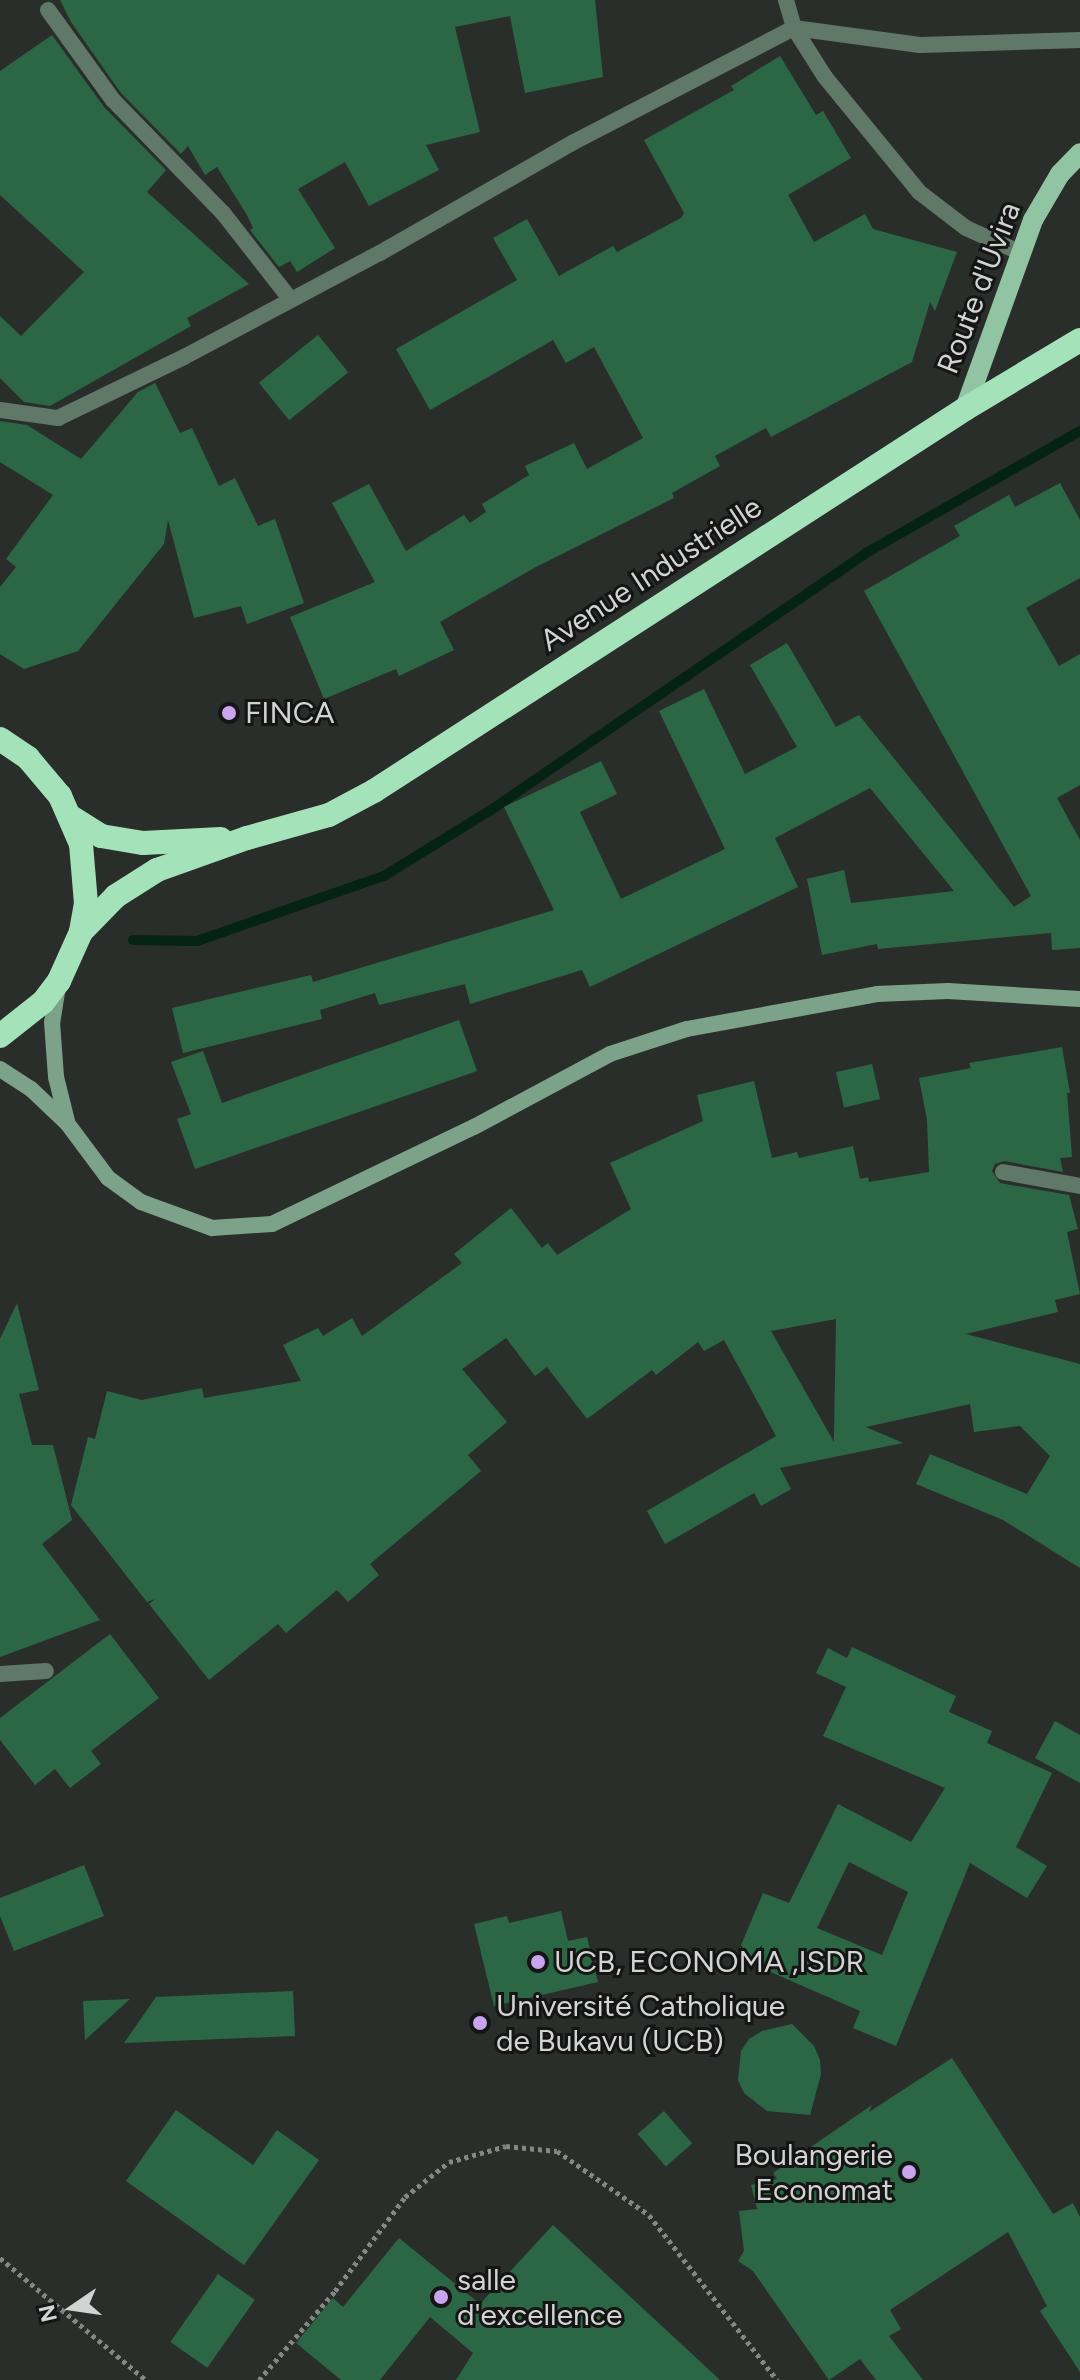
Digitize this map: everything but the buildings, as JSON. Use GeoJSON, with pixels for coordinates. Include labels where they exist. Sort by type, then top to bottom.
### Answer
{"type":"FeatureCollection","features":[{"type":"Feature","properties":{"kind":"highway","name":"Avenue Industrielle"},"geometry":{"type":"LineString","coordinates":[[81,932],[116,896],[157,870],[247,838],[329,815],[374,791],[965,409],[1080,340]]}},
{"type":"Feature","properties":{"kind":"highway"},"geometry":{"type":"LineString","coordinates":[[0,1036],[43,1002],[59,981],[81,932],[86,874],[71,817],[45,776],[3,739]]}},
{"type":"Feature","properties":{"kind":"highway","name":"Avenue Industrielle"},"geometry":{"type":"LineString","coordinates":[[71,817],[101,836],[143,843],[247,838]]}},
{"type":"Feature","properties":{"kind":"main road","name":"Route d'Uvira"},"geometry":{"type":"LineString","coordinates":[[965,409],[1033,220],[1060,174],[1080,153]]}},
{"type":"Feature","properties":{"kind":"street"},"geometry":{"type":"LineString","coordinates":[[786,0],[794,28],[825,77],[919,192],[966,228],[1021,253]]}},
{"type":"Feature","properties":{"kind":"street"},"geometry":{"type":"LineString","coordinates":[[48,10],[113,100],[223,213],[291,300]]}},
{"type":"Feature","properties":{"kind":"street"},"geometry":{"type":"LineString","coordinates":[[0,410],[58,418],[291,300],[572,143],[794,28],[920,45],[1080,40]]}},
{"type":"Feature","properties":{"kind":"street"},"geometry":{"type":"LineString","coordinates":[[59,981],[52,1022],[56,1077],[67,1123]]}},
{"type":"Feature","properties":{"kind":"street"},"geometry":{"type":"LineString","coordinates":[[0,1069],[31,1089],[67,1123],[108,1178],[141,1202],[212,1228],[272,1224],[474,1127],[610,1054],[687,1029],[877,994],[948,991],[1080,999]]}},
{"type":"Feature","properties":{"kind":"street"},"geometry":{"type":"LineString","coordinates":[[1003,1172],[1080,1186]]}},
{"type":"Feature","properties":{"kind":"street"},"geometry":{"type":"LineString","coordinates":[[0,1674],[46,1671]]}},
{"type":"Feature","properties":{"kind":"path"},"geometry":{"type":"LineString","coordinates":[[259,2380],[335,2291],[405,2197],[449,2162],[506,2146],[557,2151],[649,2215],[777,2380]]}},
{"type":"Feature","properties":{"kind":"path"},"geometry":{"type":"LineString","coordinates":[[0,2258],[146,2380]]}},
{"type":"Feature","properties":{"kind":"waterway"},"geometry":{"type":"LineString","coordinates":[[133,940],[197,941],[384,876],[491,810],[866,553],[1080,431]]}},
{"type":"Feature","properties":{"kind":"place","name":"FINCA"},"geometry":{"type":"Point","coordinates":[229,713]}},
{"type":"Feature","properties":{"kind":"place","name":"UCB, ECONOMA ,ISDR"},"geometry":{"type":"Point","coordinates":[538,1962]}},
{"type":"Feature","properties":{"kind":"place","name":"Université Catholique de Bukavu (UCB)"},"geometry":{"type":"Point","coordinates":[480,2023]}},
{"type":"Feature","properties":{"kind":"place","name":"Boulangerie Economat"},"geometry":{"type":"Point","coordinates":[909,2172]}},
{"type":"Feature","properties":{"kind":"place","name":"salle d'excellence"},"geometry":{"type":"Point","coordinates":[441,2297]}}]}
